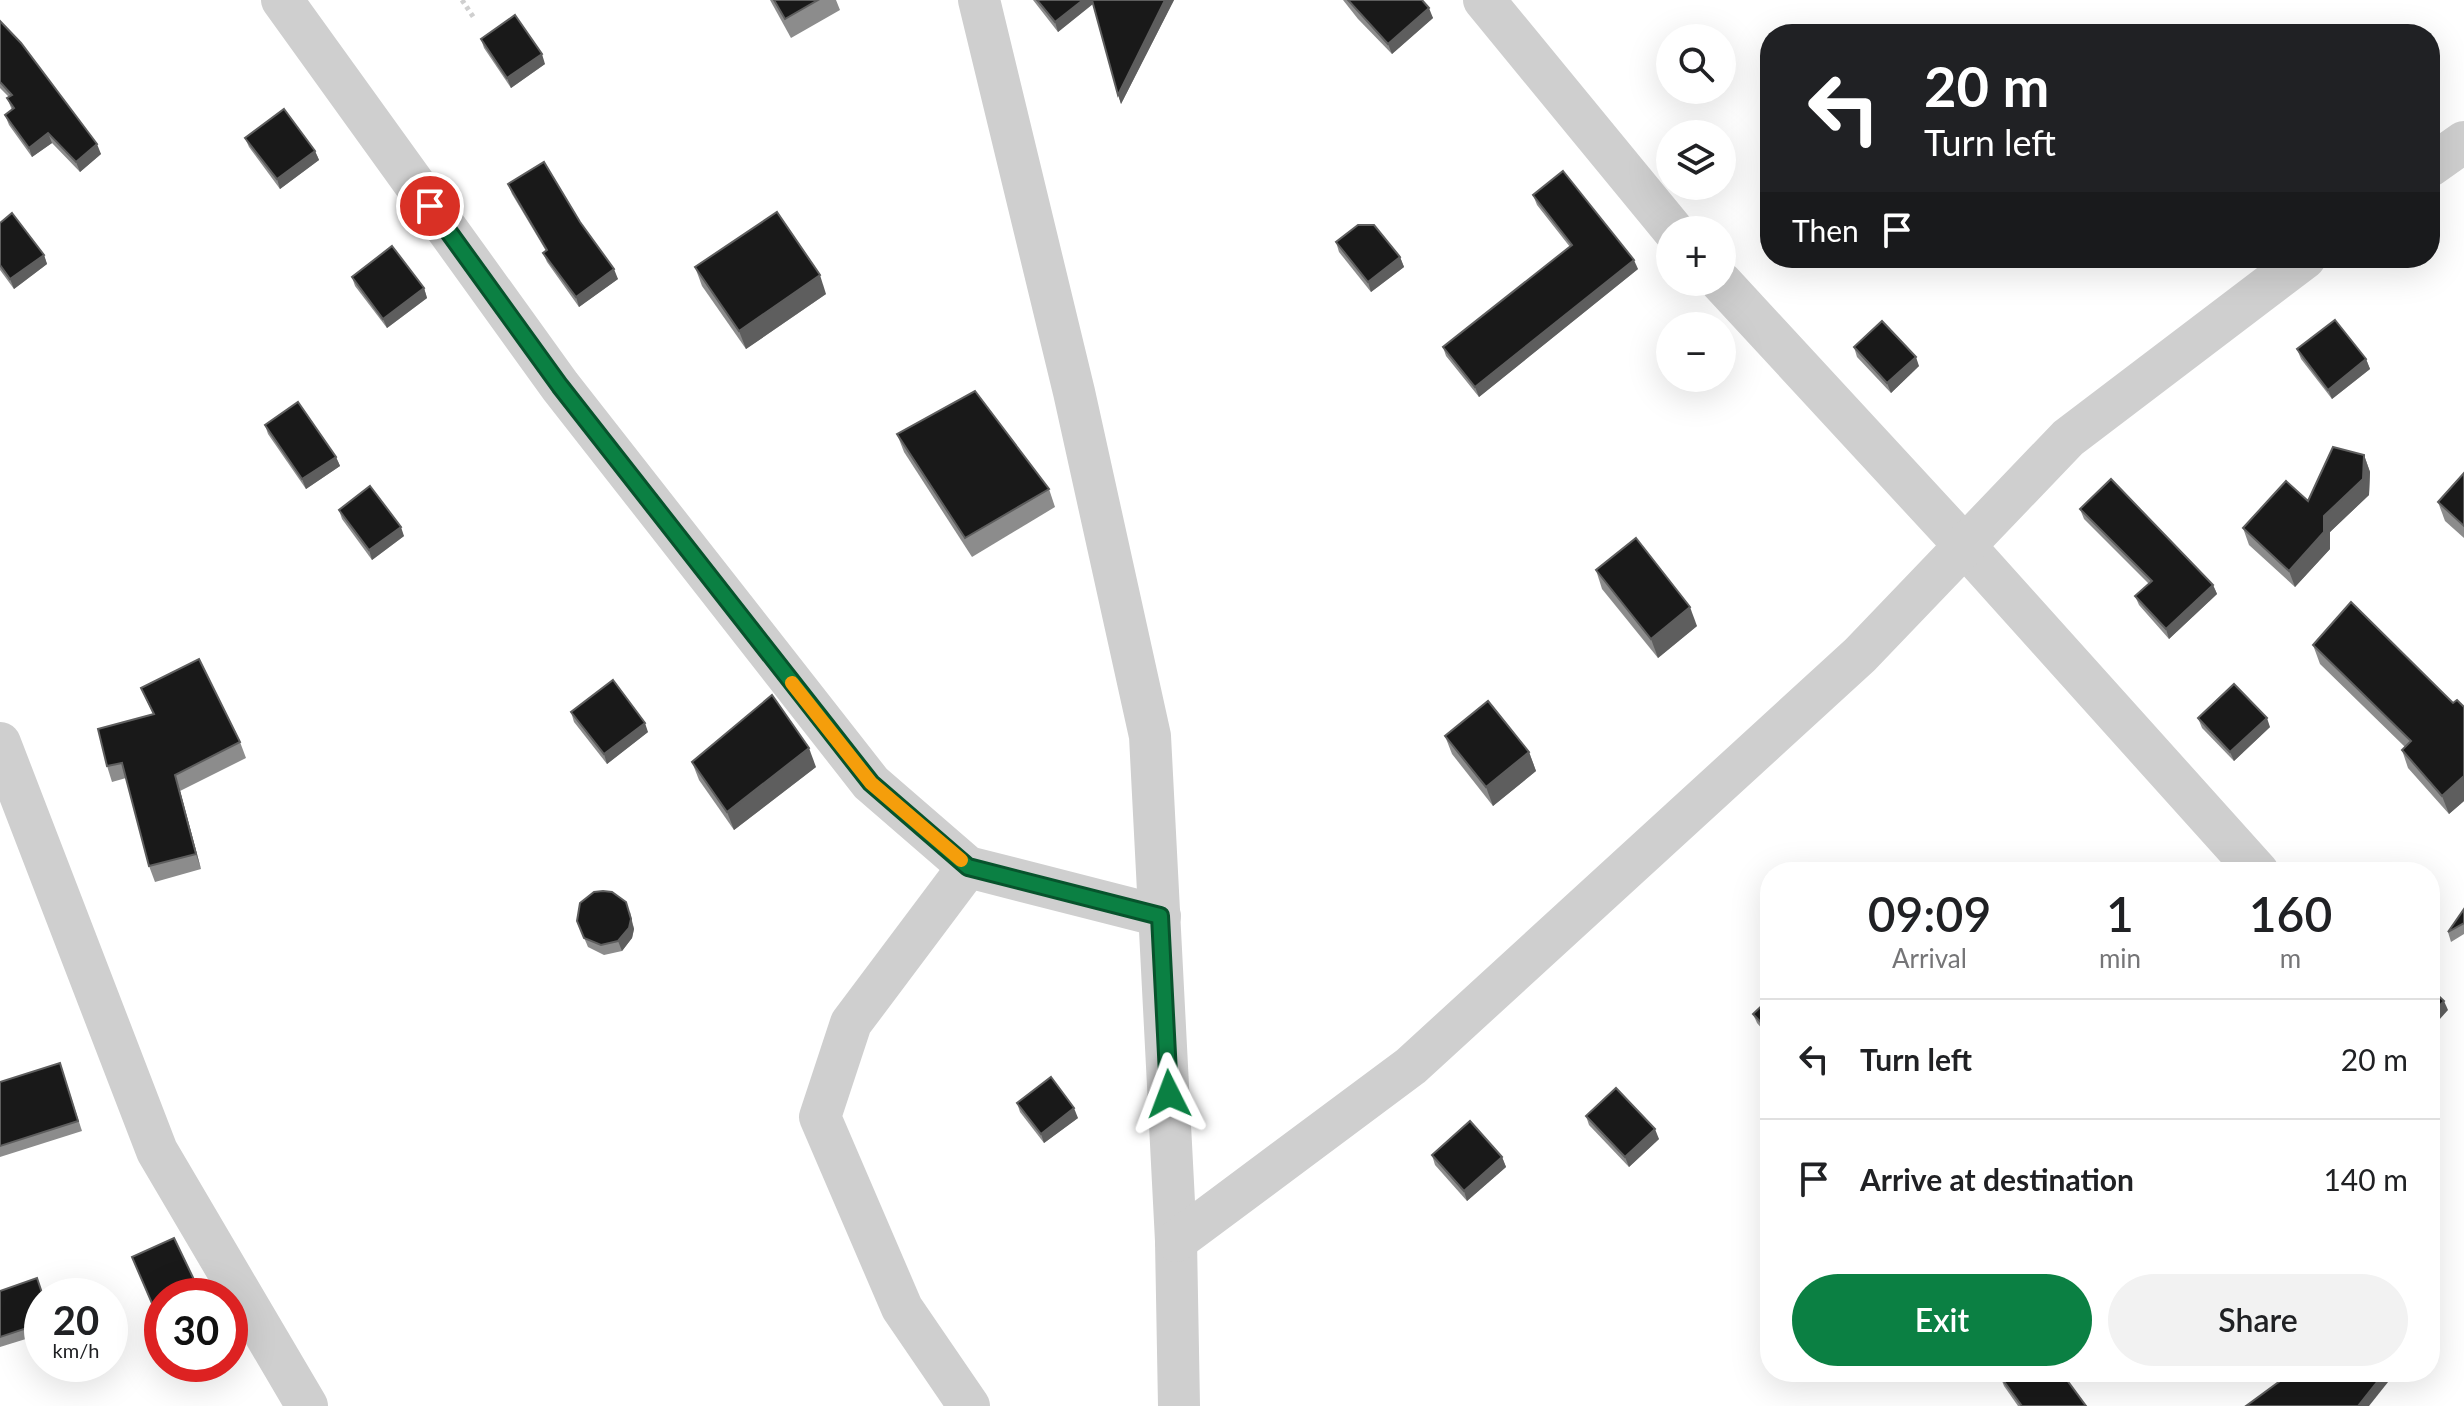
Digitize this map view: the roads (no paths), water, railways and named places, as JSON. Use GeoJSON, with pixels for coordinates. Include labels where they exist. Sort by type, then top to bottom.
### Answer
{"type":"FeatureCollection","features":[{"type":"Feature","properties":{"kind":"street"},"geometry":{"type":"LineString","coordinates":[[282,0],[560,386],[871,783],[968,867],[1160,916]]}},
{"type":"Feature","properties":{"kind":"street"},"geometry":{"type":"LineString","coordinates":[[979,0],[1074,392],[1150,736],[1176,1241],[1179,1406]]}},
{"type":"Feature","properties":{"kind":"street"},"geometry":{"type":"LineString","coordinates":[[1484,0],[1661,216]]}},
{"type":"Feature","properties":{"kind":"street"},"geometry":{"type":"LineString","coordinates":[[2440,159],[2464,142]]}},
{"type":"Feature","properties":{"kind":"street"},"geometry":{"type":"LineString","coordinates":[[1176,1241],[1411,1066],[1860,655],[2068,438],[2292,268]]}},
{"type":"Feature","properties":{"kind":"street"},"geometry":{"type":"LineString","coordinates":[[1734,296],[1964,545],[2249,862]]}},
{"type":"Feature","properties":{"kind":"street"},"geometry":{"type":"LineString","coordinates":[[0,743],[157,1151],[307,1406]]}},
{"type":"Feature","properties":{"kind":"street"},"geometry":{"type":"LineString","coordinates":[[968,867],[851,1023],[820,1117],[902,1308],[969,1406]]}}]}
